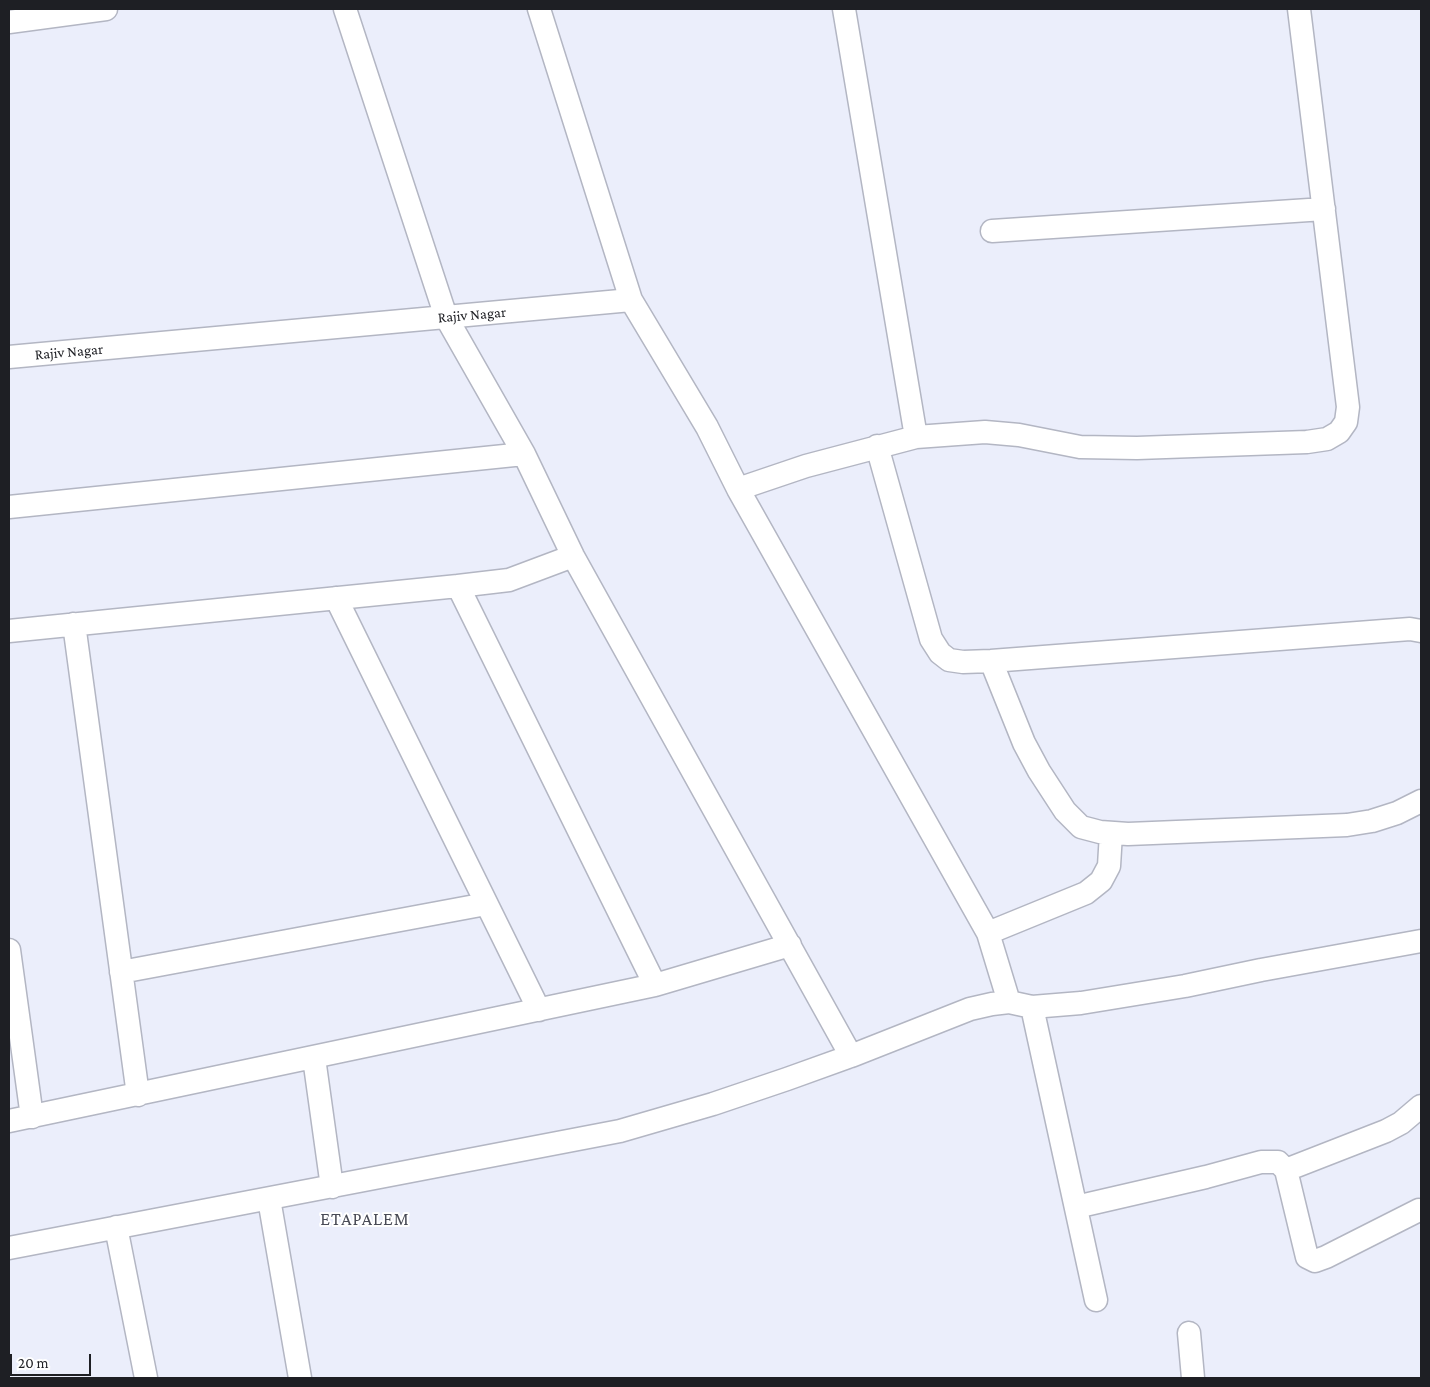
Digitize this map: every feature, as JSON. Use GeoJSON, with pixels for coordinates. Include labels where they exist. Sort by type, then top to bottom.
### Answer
{"type":"FeatureCollection","features":[{"type":"Feature","properties":{"kind":"street"},"geometry":{"type":"LineString","coordinates":[[9,22],[106,9]]}},
{"type":"Feature","properties":{"kind":"street"},"geometry":{"type":"LineString","coordinates":[[345,9],[446,317],[524,454],[573,556],[851,1056]]}},
{"type":"Feature","properties":{"kind":"street"},"geometry":{"type":"LineString","coordinates":[[539,9],[631,300],[707,427],[738,489],[988,933],[1010,1002]]}},
{"type":"Feature","properties":{"kind":"street"},"geometry":{"type":"LineString","coordinates":[[844,9],[916,437]]}},
{"type":"Feature","properties":{"kind":"street"},"geometry":{"type":"LineString","coordinates":[[738,489],[806,466],[916,437],[985,432],[1019,435],[1080,447],[1137,448],[1307,442],[1327,439],[1339,432],[1346,422],[1348,406],[1300,9]]}},
{"type":"Feature","properties":{"kind":"street"},"geometry":{"type":"LineString","coordinates":[[992,230],[1324,209]]}},
{"type":"Feature","properties":{"kind":"street","name":"Rajiv Nagar"},"geometry":{"type":"LineString","coordinates":[[9,357],[631,300]]}},
{"type":"Feature","properties":{"kind":"street"},"geometry":{"type":"LineString","coordinates":[[877,446],[931,639],[940,653],[949,660],[963,662],[991,661],[1410,629],[1421,631]]}},
{"type":"Feature","properties":{"kind":"street"},"geometry":{"type":"LineString","coordinates":[[9,507],[524,454]]}},
{"type":"Feature","properties":{"kind":"street"},"geometry":{"type":"LineString","coordinates":[[9,631],[509,580],[573,556]]}},
{"type":"Feature","properties":{"kind":"street"},"geometry":{"type":"LineString","coordinates":[[458,586],[656,985]]}},
{"type":"Feature","properties":{"kind":"street"},"geometry":{"type":"LineString","coordinates":[[336,598],[539,1010]]}},
{"type":"Feature","properties":{"kind":"street"},"geometry":{"type":"LineString","coordinates":[[74,624],[138,1095]]}},
{"type":"Feature","properties":{"kind":"street"},"geometry":{"type":"LineString","coordinates":[[991,661],[1024,743],[1038,771],[1065,811],[1080,827],[1111,833],[1189,832],[1347,825],[1372,821],[1397,813],[1421,801]]}},
{"type":"Feature","properties":{"kind":"street"},"geometry":{"type":"LineString","coordinates":[[988,933],[1086,893],[1101,881],[1109,866],[1111,833]]}},
{"type":"Feature","properties":{"kind":"street"},"geometry":{"type":"LineString","coordinates":[[121,972],[486,904]]}},
{"type":"Feature","properties":{"kind":"street"},"geometry":{"type":"LineString","coordinates":[[9,1248],[620,1131],[713,1104],[851,1056],[970,1010],[1010,1002],[1032,1007],[1081,1003],[1421,941]]}},
{"type":"Feature","properties":{"kind":"street"},"geometry":{"type":"LineString","coordinates":[[9,1121],[656,985],[790,945]]}},
{"type":"Feature","properties":{"kind":"street"},"geometry":{"type":"LineString","coordinates":[[9,950],[32,1117]]}},
{"type":"Feature","properties":{"kind":"street"},"geometry":{"type":"LineString","coordinates":[[1032,1007],[1096,1300]]}},
{"type":"Feature","properties":{"kind":"street"},"geometry":{"type":"LineString","coordinates":[[314,1058],[332,1186]]}},
{"type":"Feature","properties":{"kind":"street"},"geometry":{"type":"LineString","coordinates":[[1286,1170],[1386,1132],[1401,1123],[1421,1106]]}},
{"type":"Feature","properties":{"kind":"street"},"geometry":{"type":"LineString","coordinates":[[1076,1207],[1206,1177],[1261,1162],[1278,1162],[1286,1170],[1307,1257],[1315,1261],[1419,1210]]}},
{"type":"Feature","properties":{"kind":"street"},"geometry":{"type":"LineString","coordinates":[[269,1198],[300,1378]]}},
{"type":"Feature","properties":{"kind":"street"},"geometry":{"type":"LineString","coordinates":[[116,1227],[146,1378]]}},
{"type":"Feature","properties":{"kind":"street"},"geometry":{"type":"LineString","coordinates":[[1189,1333],[1193,1378]]}},
{"type":"Feature","properties":{"kind":"district","name":"ETAPALEM"},"geometry":{"type":"Point","coordinates":[365,1219]}}]}
